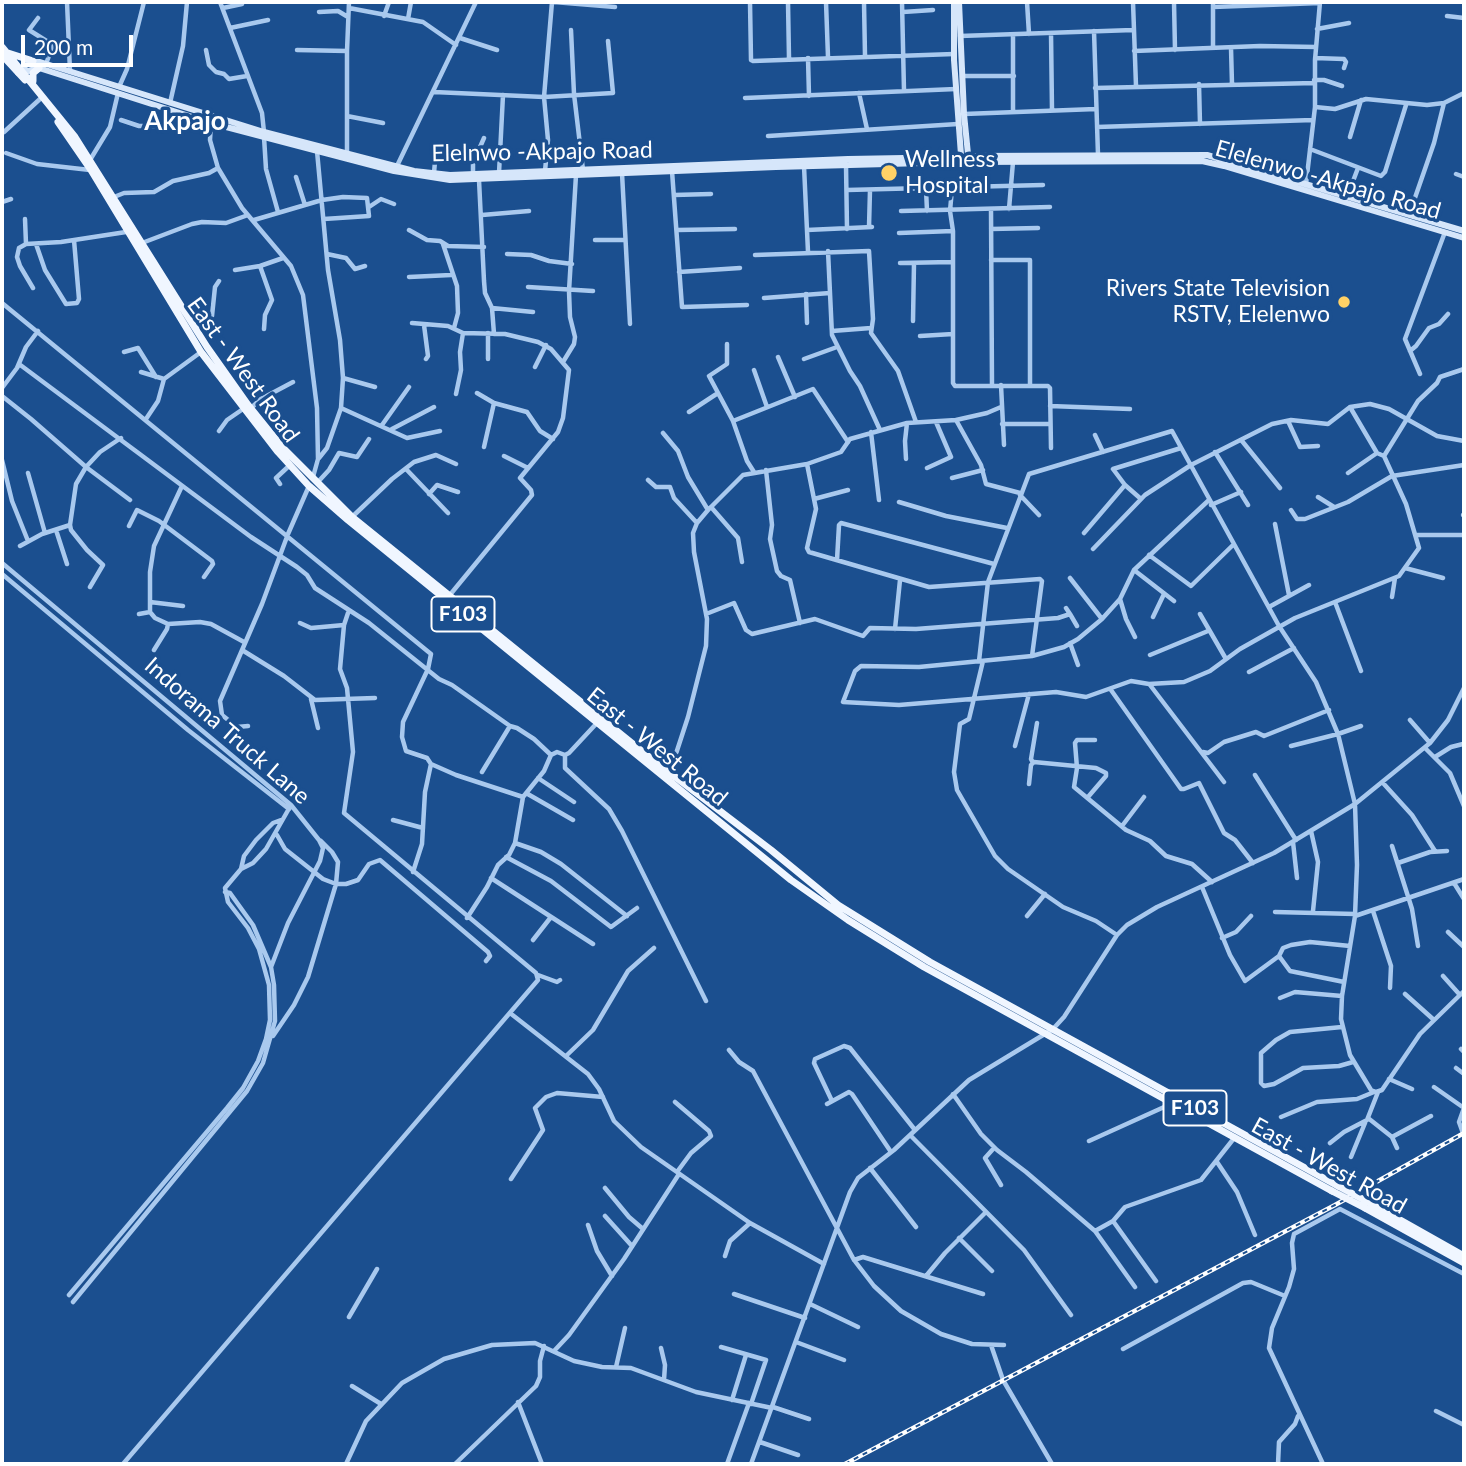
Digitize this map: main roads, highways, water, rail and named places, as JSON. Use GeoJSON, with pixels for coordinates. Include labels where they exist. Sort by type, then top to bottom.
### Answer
{"type":"FeatureCollection","features":[{"type":"Feature","properties":{"kind":"main road"},"geometry":{"type":"LineString","coordinates":[[954,2],[958,124],[965,158]]}},
{"type":"Feature","properties":{"kind":"main road"},"geometry":{"type":"LineString","coordinates":[[949,157],[963,142],[960,2]]}},
{"type":"Feature","properties":{"kind":"main road"},"geometry":{"type":"LineString","coordinates":[[4,53],[33,61]]}},
{"type":"Feature","properties":{"kind":"main road","name":"East - West Road"},"geometry":{"type":"LineString","coordinates":[[4,53],[34,85],[90,160],[247,409],[313,482],[352,517],[596,724],[791,880],[839,915],[924,967],[1050,1031],[1335,1189]]}},
{"type":"Feature","properties":{"kind":"main road"},"geometry":{"type":"LineString","coordinates":[[21,72],[33,61]]}},
{"type":"Feature","properties":{"kind":"main road","name":"Elelnwo -Akpajo Road"},"geometry":{"type":"LineString","coordinates":[[33,61],[264,135],[434,174],[476,178],[545,171],[965,158]]}},
{"type":"Feature","properties":{"kind":"main road"},"geometry":{"type":"LineString","coordinates":[[21,72],[42,66]]}},
{"type":"Feature","properties":{"kind":"main road"},"geometry":{"type":"LineString","coordinates":[[34,85],[33,73],[42,66]]}},
{"type":"Feature","properties":{"kind":"main road","name":"Elelenwo -Akpajo Road"},"geometry":{"type":"LineString","coordinates":[[42,66],[211,123],[317,151],[450,180],[846,165],[981,156],[1207,156],[1462,230]]}},
{"type":"Feature","properties":{"kind":"main road","name":"East - West Road"},"geometry":{"type":"LineString","coordinates":[[21,72],[90,170],[201,352],[290,465],[448,598],[844,909],[922,957],[1236,1137],[1464,1256]]}},
{"type":"Feature","properties":{"kind":"main road"},"geometry":{"type":"LineString","coordinates":[[963,142],[981,156]]}},
{"type":"Feature","properties":{"kind":"main road","name":"Elelenwo -Akpajo Road"},"geometry":{"type":"LineString","coordinates":[[965,158],[1013,161],[1202,161],[1464,238]]}},
{"type":"Feature","properties":{"kind":"main road","name":"East - West Road"},"geometry":{"type":"LineString","coordinates":[[1368,1206],[1464,1263]]}},
{"type":"Feature","properties":{"kind":"railway"},"geometry":{"type":"LineString","coordinates":[[845,1464],[1335,1205],[1464,1133]]}},
{"type":"Feature","properties":{"kind":"place","name":"Wellness Hospital"},"geometry":{"type":"Point","coordinates":[889,173]}},
{"type":"Feature","properties":{"kind":"place","name":"Rivers State Television RSTV, Elelenwo"},"geometry":{"type":"Point","coordinates":[1344,302]}},
{"type":"Feature","properties":{"kind":"district","name":"Akpajo"},"geometry":{"type":"Point","coordinates":[185,122]}}]}
